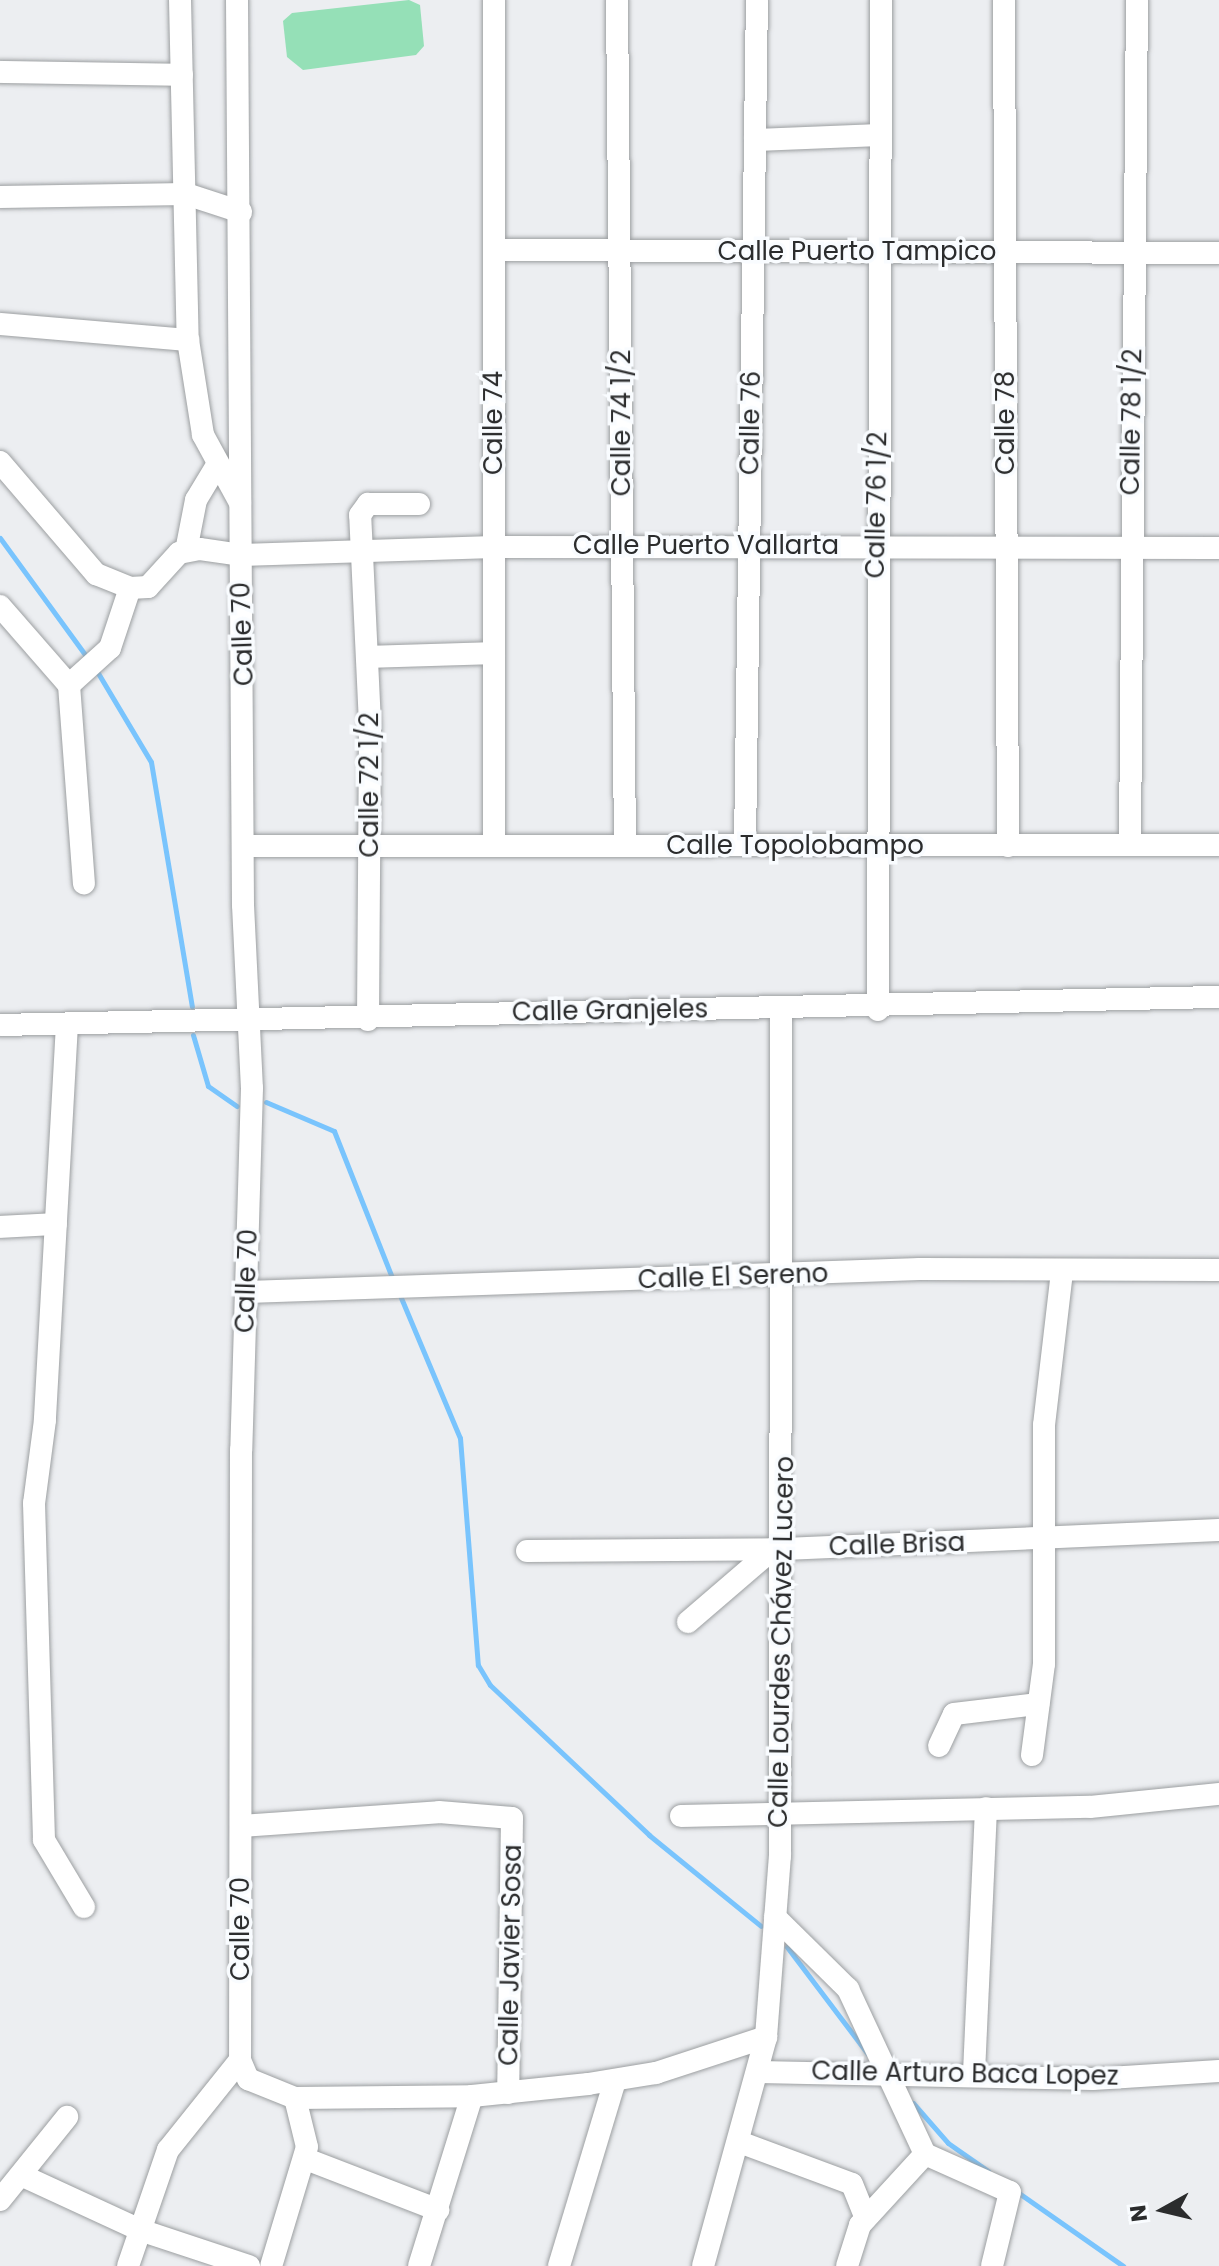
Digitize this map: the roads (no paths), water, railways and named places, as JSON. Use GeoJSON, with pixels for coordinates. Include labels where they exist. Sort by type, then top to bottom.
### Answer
{"type":"FeatureCollection","features":[{"type":"Feature","properties":{"kind":"street"},"geometry":{"type":"LineString","coordinates":[[180,0],[188,340],[199,419],[216,467],[240,504]]}},
{"type":"Feature","properties":{"kind":"street","name":"Calle 70"},"geometry":{"type":"LineString","coordinates":[[237,0],[244,846],[249,1019],[240,2060]]}},
{"type":"Feature","properties":{"kind":"street","name":"Calle 74"},"geometry":{"type":"LineString","coordinates":[[494,0],[494,846]]}},
{"type":"Feature","properties":{"kind":"street","name":"Calle 74 1/2"},"geometry":{"type":"LineString","coordinates":[[617,0],[625,846]]}},
{"type":"Feature","properties":{"kind":"street","name":"Calle 76"},"geometry":{"type":"LineString","coordinates":[[745,845],[757,0]]}},
{"type":"Feature","properties":{"kind":"street","name":"Calle 76 1/2"},"geometry":{"type":"LineString","coordinates":[[878,1010],[874,846],[881,0]]}},
{"type":"Feature","properties":{"kind":"street","name":"Calle 78"},"geometry":{"type":"LineString","coordinates":[[1004,0],[1008,846]]}},
{"type":"Feature","properties":{"kind":"street","name":"Calle 78 1/2"},"geometry":{"type":"LineString","coordinates":[[1130,845],[1137,0]]}},
{"type":"Feature","properties":{"kind":"street"},"geometry":{"type":"LineString","coordinates":[[0,72],[182,75]]}},
{"type":"Feature","properties":{"kind":"street"},"geometry":{"type":"LineString","coordinates":[[755,140],[881,135]]}},
{"type":"Feature","properties":{"kind":"street"},"geometry":{"type":"LineString","coordinates":[[0,197],[186,194],[241,212]]}},
{"type":"Feature","properties":{"kind":"street","name":"Calle Puerto Tampico"},"geometry":{"type":"LineString","coordinates":[[495,250],[1219,253]]}},
{"type":"Feature","properties":{"kind":"street"},"geometry":{"type":"LineString","coordinates":[[0,324],[188,340]]}},
{"type":"Feature","properties":{"kind":"street"},"geometry":{"type":"LineString","coordinates":[[4,470],[96,574],[130,588],[148,587],[186,551],[196,500],[216,467]]}},
{"type":"Feature","properties":{"kind":"street","name":"Calle 72 1/2"},"geometry":{"type":"LineString","coordinates":[[368,1020],[368,657],[362,508],[419,504]]}},
{"type":"Feature","properties":{"kind":"street","name":"Calle Puerto Vallarta"},"geometry":{"type":"LineString","coordinates":[[186,551],[241,555],[494,547],[877,545],[1219,548]]}},
{"type":"Feature","properties":{"kind":"street"},"geometry":{"type":"LineString","coordinates":[[77,680],[110,648],[130,588]]}},
{"type":"Feature","properties":{"kind":"street"},"geometry":{"type":"LineString","coordinates":[[0,606],[77,680],[84,883]]}},
{"type":"Feature","properties":{"kind":"street"},"geometry":{"type":"LineString","coordinates":[[368,657],[494,653]]}},
{"type":"Feature","properties":{"kind":"street","name":"Calle Topolobampo"},"geometry":{"type":"LineString","coordinates":[[244,846],[370,849],[494,846],[1219,845]]}},
{"type":"Feature","properties":{"kind":"street","name":"Calle Granjeles"},"geometry":{"type":"LineString","coordinates":[[0,1025],[249,1019],[368,1020],[781,1009],[878,1010],[1219,997]]}},
{"type":"Feature","properties":{"kind":"street","name":"Calle Lourdes Chávez Lucero"},"geometry":{"type":"LineString","coordinates":[[703,2266],[742,2143],[766,2037],[782,1813],[779,1549],[785,1276],[781,1009]]}},
{"type":"Feature","properties":{"kind":"street"},"geometry":{"type":"LineString","coordinates":[[67,1024],[56,1224],[34,1503],[43,1823],[48,1853],[84,1907]]}},
{"type":"Feature","properties":{"kind":"street"},"geometry":{"type":"LineString","coordinates":[[0,1227],[56,1224]]}},
{"type":"Feature","properties":{"kind":"street","name":"Calle El Sereno"},"geometry":{"type":"LineString","coordinates":[[247,1292],[785,1276],[1219,1270]]}},
{"type":"Feature","properties":{"kind":"street"},"geometry":{"type":"LineString","coordinates":[[1032,1755],[1038,1704],[1044,1425],[1062,1272]]}},
{"type":"Feature","properties":{"kind":"street","name":"Calle Brisa"},"geometry":{"type":"LineString","coordinates":[[527,1551],[779,1549],[1219,1530]]}},
{"type":"Feature","properties":{"kind":"street"},"geometry":{"type":"LineString","coordinates":[[688,1622],[779,1549]]}},
{"type":"Feature","properties":{"kind":"street"},"geometry":{"type":"LineString","coordinates":[[939,1746],[954,1714],[1038,1704]]}},
{"type":"Feature","properties":{"kind":"street"},"geometry":{"type":"LineString","coordinates":[[681,1816],[1166,1803],[1219,1794]]}},
{"type":"Feature","properties":{"kind":"street"},"geometry":{"type":"LineString","coordinates":[[974,2073],[986,1808]]}},
{"type":"Feature","properties":{"kind":"street","name":"Calle Javier Sosa"},"geometry":{"type":"LineString","coordinates":[[241,1826],[439,1812],[512,1818],[508,2093]]}},
{"type":"Feature","properties":{"kind":"street"},"geometry":{"type":"LineString","coordinates":[[775,1917],[848,1989],[893,2076],[925,2154],[1007,2188],[1011,2202],[992,2266]]}},
{"type":"Feature","properties":{"kind":"street"},"geometry":{"type":"LineString","coordinates":[[128,2266],[168,2150],[240,2060],[248,2079],[295,2098],[472,2096],[615,2081],[766,2037]]}},
{"type":"Feature","properties":{"kind":"street","name":"Calle Arturo Baca Lopez"},"geometry":{"type":"LineString","coordinates":[[759,2072],[893,2076],[974,2073],[1093,2079],[1219,2071]]}},
{"type":"Feature","properties":{"kind":"street"},"geometry":{"type":"LineString","coordinates":[[559,2266],[615,2081]]}},
{"type":"Feature","properties":{"kind":"street"},"geometry":{"type":"LineString","coordinates":[[419,2266],[472,2096]]}},
{"type":"Feature","properties":{"kind":"street"},"geometry":{"type":"LineString","coordinates":[[271,2266],[306,2159],[307,2130],[295,2098]]}},
{"type":"Feature","properties":{"kind":"street"},"geometry":{"type":"LineString","coordinates":[[0,2200],[23,2176],[67,2117]]}},
{"type":"Feature","properties":{"kind":"street"},"geometry":{"type":"LineString","coordinates":[[742,2143],[852,2184],[866,2218]]}},
{"type":"Feature","properties":{"kind":"street"},"geometry":{"type":"LineString","coordinates":[[847,2266],[866,2218],[925,2154]]}},
{"type":"Feature","properties":{"kind":"street"},"geometry":{"type":"LineString","coordinates":[[306,2159],[438,2210]]}},
{"type":"Feature","properties":{"kind":"street"},"geometry":{"type":"LineString","coordinates":[[23,2176],[140,2230],[249,2266]]}},
{"type":"Feature","properties":{"kind":"waterway"},"geometry":{"type":"LineString","coordinates":[[0,538],[89,660]]}},
{"type":"Feature","properties":{"kind":"waterway"},"geometry":{"type":"LineString","coordinates":[[95,668],[151,762],[192,1007]]}},
{"type":"Feature","properties":{"kind":"waterway"},"geometry":{"type":"LineString","coordinates":[[193,1035],[208,1086],[237,1106]]}},
{"type":"Feature","properties":{"kind":"waterway"},"geometry":{"type":"LineString","coordinates":[[266,1102],[334,1131],[393,1280]]}},
{"type":"Feature","properties":{"kind":"waterway"},"geometry":{"type":"LineString","coordinates":[[399,1293],[460,1438],[478,1665],[490,1685],[649,1835],[761,1926]]}},
{"type":"Feature","properties":{"kind":"waterway"},"geometry":{"type":"LineString","coordinates":[[787,1947],[868,2054]]}},
{"type":"Feature","properties":{"kind":"waterway"},"geometry":{"type":"LineString","coordinates":[[913,2103],[948,2143],[988,2171]]}},
{"type":"Feature","properties":{"kind":"waterway"},"geometry":{"type":"LineString","coordinates":[[1016,2191],[1123,2266]]}}]}
